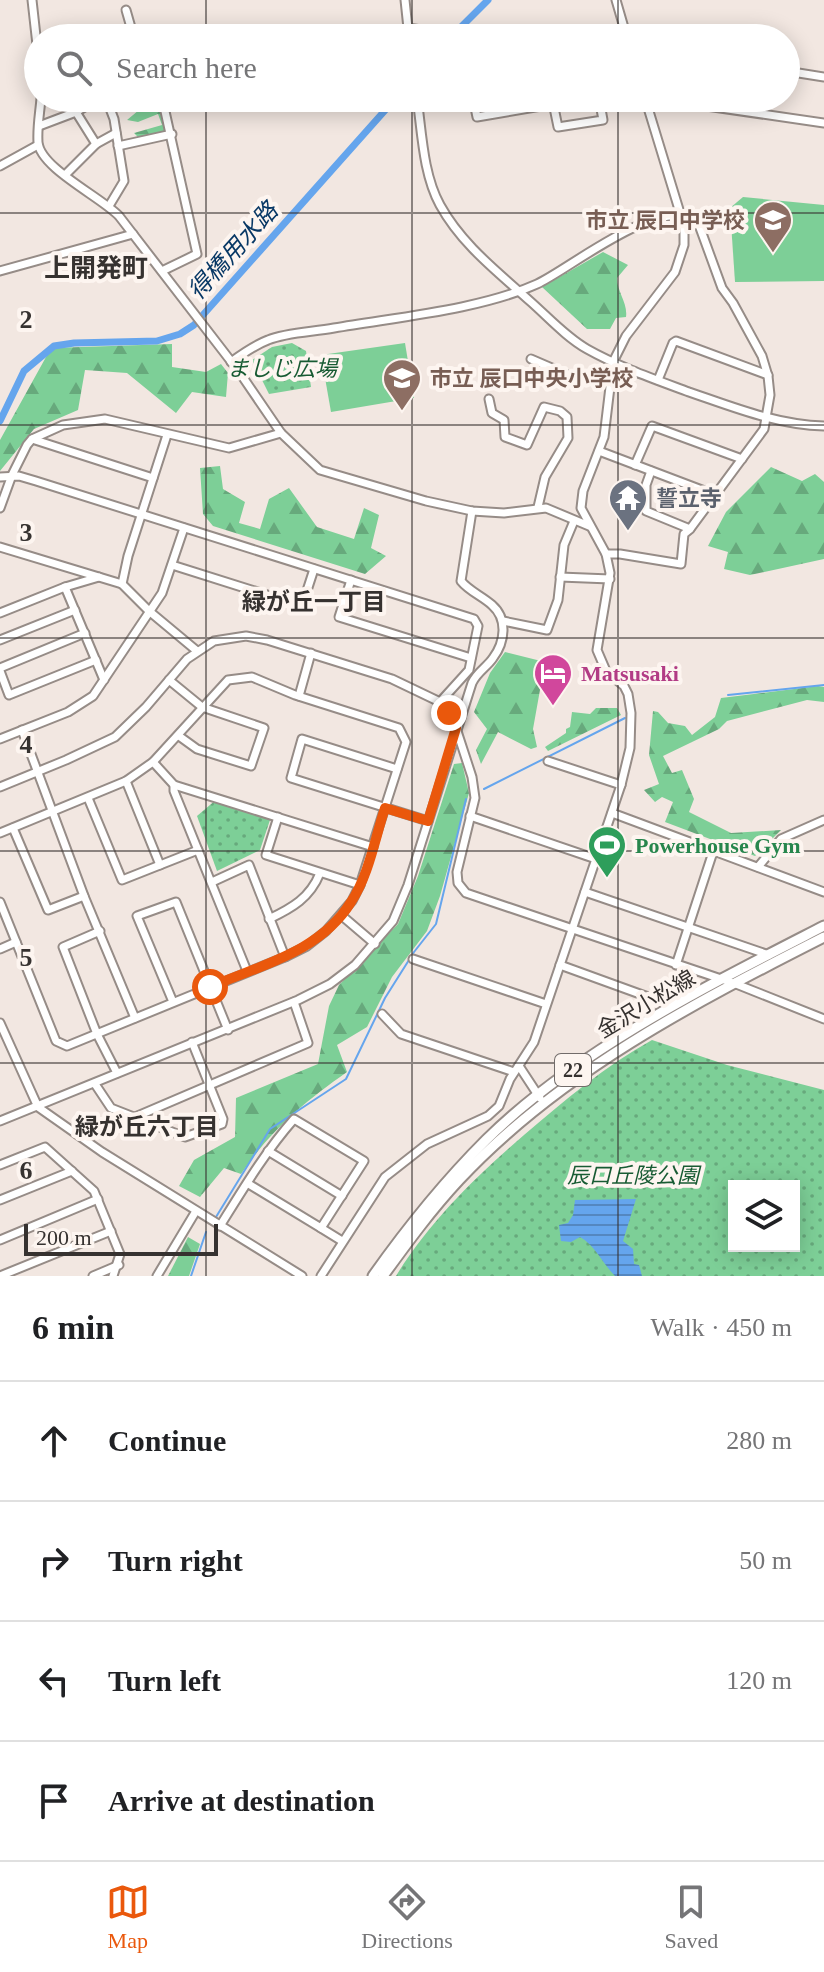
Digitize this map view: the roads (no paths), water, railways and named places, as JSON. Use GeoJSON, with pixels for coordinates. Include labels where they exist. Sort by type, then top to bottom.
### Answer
{"type":"FeatureCollection","features":[{"type":"Feature","properties":{"kind":"main road","name":"金沢小松線"},"geometry":{"type":"LineString","coordinates":[[373,1276],[447,1182],[487,1139],[673,1006],[824,926]]}},
{"type":"Feature","properties":{"kind":"main road","name":"金沢小松線"},"geometry":{"type":"LineString","coordinates":[[383,1276],[427,1216],[461,1178],[541,1100],[651,1030],[824,937]]}},
{"type":"Feature","properties":{"kind":"street"},"geometry":{"type":"LineString","coordinates":[[32,0],[35,24]]}},
{"type":"Feature","properties":{"kind":"street"},"geometry":{"type":"LineString","coordinates":[[405,0],[408,24]]}},
{"type":"Feature","properties":{"kind":"street"},"geometry":{"type":"LineString","coordinates":[[616,0],[623,24]]}},
{"type":"Feature","properties":{"kind":"street"},"geometry":{"type":"LineString","coordinates":[[126,10],[130,24]]}},
{"type":"Feature","properties":{"kind":"street"},"geometry":{"type":"LineString","coordinates":[[800,73],[824,77]]}},
{"type":"Feature","properties":{"kind":"street"},"geometry":{"type":"LineString","coordinates":[[40,112],[38,145],[50,163],[109,206],[231,362],[281,433],[310,463],[333,476],[472,511],[504,513],[538,507],[557,510],[589,526]]}},
{"type":"Feature","properties":{"kind":"street"},"geometry":{"type":"LineString","coordinates":[[39,126],[76,112],[96,144]]}},
{"type":"Feature","properties":{"kind":"street"},"geometry":{"type":"LineString","coordinates":[[109,206],[124,181],[110,112]]}},
{"type":"Feature","properties":{"kind":"street"},"geometry":{"type":"LineString","coordinates":[[162,271],[197,254],[166,112]]}},
{"type":"Feature","properties":{"kind":"street"},"geometry":{"type":"LineString","coordinates":[[419,112],[427,166],[438,202],[456,232],[585,348],[658,380],[767,418],[824,426]]}},
{"type":"Feature","properties":{"kind":"street"},"geometry":{"type":"LineString","coordinates":[[476,112],[477,117],[501,112]]}},
{"type":"Feature","properties":{"kind":"street"},"geometry":{"type":"LineString","coordinates":[[555,112],[558,127],[603,120],[602,112]]}},
{"type":"Feature","properties":{"kind":"street"},"geometry":{"type":"LineString","coordinates":[[321,1276],[385,1177],[427,1144],[488,1116],[499,1106],[534,1042],[621,785],[630,748],[631,713],[624,686],[606,671],[597,650],[610,579],[606,554],[581,508],[583,491],[604,437],[613,362],[626,336],[680,263],[684,226],[649,112]]}},
{"type":"Feature","properties":{"kind":"street"},"geometry":{"type":"LineString","coordinates":[[748,112],[824,123]]}},
{"type":"Feature","properties":{"kind":"street"},"geometry":{"type":"LineString","coordinates":[[65,175],[96,144],[116,133]]}},
{"type":"Feature","properties":{"kind":"street"},"geometry":{"type":"LineString","coordinates":[[118,146],[172,134]]}},
{"type":"Feature","properties":{"kind":"street"},"geometry":{"type":"LineString","coordinates":[[0,166],[38,145]]}},
{"type":"Feature","properties":{"kind":"street"},"geometry":{"type":"LineString","coordinates":[[231,362],[270,339],[440,310],[519,291],[539,283],[634,227],[680,213],[693,218],[699,225],[722,288],[746,326],[768,376],[770,395],[767,418],[764,429],[684,534],[681,564],[606,554]]}},
{"type":"Feature","properties":{"kind":"street"},"geometry":{"type":"LineString","coordinates":[[0,271],[133,234]]}},
{"type":"Feature","properties":{"kind":"street"},"geometry":{"type":"LineString","coordinates":[[658,380],[676,341],[768,376]]}},
{"type":"Feature","properties":{"kind":"street"},"geometry":{"type":"LineString","coordinates":[[531,359],[575,378],[609,383]]}},
{"type":"Feature","properties":{"kind":"street"},"geometry":{"type":"LineString","coordinates":[[489,399],[492,413],[504,420],[505,437],[527,445],[544,407],[560,411],[567,417],[568,438],[545,477],[538,507]]}},
{"type":"Feature","properties":{"kind":"street"},"geometry":{"type":"LineString","coordinates":[[0,508],[12,475],[32,439],[63,425],[105,419],[229,448],[281,433]]}},
{"type":"Feature","properties":{"kind":"street"},"geometry":{"type":"LineString","coordinates":[[635,465],[652,426],[742,459]]}},
{"type":"Feature","properties":{"kind":"street"},"geometry":{"type":"LineString","coordinates":[[122,584],[167,435]]}},
{"type":"Feature","properties":{"kind":"street"},"geometry":{"type":"LineString","coordinates":[[32,439],[153,478]]}},
{"type":"Feature","properties":{"kind":"street"},"geometry":{"type":"LineString","coordinates":[[599,451],[715,495]]}},
{"type":"Feature","properties":{"kind":"street"},"geometry":{"type":"LineString","coordinates":[[651,471],[646,485],[646,511],[690,529]]}},
{"type":"Feature","properties":{"kind":"street"},"geometry":{"type":"LineString","coordinates":[[0,477],[12,475],[474,619],[478,626],[469,670],[440,702]]}},
{"type":"Feature","properties":{"kind":"street"},"geometry":{"type":"LineString","coordinates":[[0,1121],[228,1030],[330,984],[355,965],[393,921],[408,885],[456,728],[476,675],[499,647],[503,621],[499,611],[461,581],[472,511]]}},
{"type":"Feature","properties":{"kind":"street"},"geometry":{"type":"LineString","coordinates":[[503,621],[547,630],[558,600],[564,545],[574,521]]}},
{"type":"Feature","properties":{"kind":"street"},"geometry":{"type":"LineString","coordinates":[[0,739],[84,704],[93,696],[162,593],[184,528]]}},
{"type":"Feature","properties":{"kind":"street"},"geometry":{"type":"LineString","coordinates":[[0,547],[122,584],[197,651]]}},
{"type":"Feature","properties":{"kind":"street"},"geometry":{"type":"LineString","coordinates":[[172,565],[302,606],[314,569]]}},
{"type":"Feature","properties":{"kind":"street"},"geometry":{"type":"LineString","coordinates":[[0,613],[65,587],[101,577]]}},
{"type":"Feature","properties":{"kind":"street"},"geometry":{"type":"LineString","coordinates":[[560,577],[610,579]]}},
{"type":"Feature","properties":{"kind":"street"},"geometry":{"type":"LineString","coordinates":[[351,580],[339,617],[471,658]]}},
{"type":"Feature","properties":{"kind":"street"},"geometry":{"type":"LineString","coordinates":[[65,587],[104,680]]}},
{"type":"Feature","properties":{"kind":"street"},"geometry":{"type":"LineString","coordinates":[[0,640],[75,610]]}},
{"type":"Feature","properties":{"kind":"street"},"geometry":{"type":"LineString","coordinates":[[85,633],[0,670],[9,695],[96,660]]}},
{"type":"Feature","properties":{"kind":"street"},"geometry":{"type":"LineString","coordinates":[[0,787],[115,737],[197,651],[214,641],[246,636],[311,653],[392,679],[440,702],[449,713],[472,777],[475,798],[457,872],[458,883],[466,893],[736,984],[824,1019]]}},
{"type":"Feature","properties":{"kind":"street"},"geometry":{"type":"LineString","coordinates":[[299,696],[311,653]]}},
{"type":"Feature","properties":{"kind":"street"},"geometry":{"type":"LineString","coordinates":[[0,833],[126,781],[153,762],[228,680],[252,677],[299,696],[399,728],[406,742],[360,885],[341,915],[307,946],[67,1046],[56,1041],[0,902]]}},
{"type":"Feature","properties":{"kind":"street"},"geometry":{"type":"LineString","coordinates":[[169,680],[202,707],[264,728],[251,766],[197,749],[179,736]]}},
{"type":"Feature","properties":{"kind":"street"},"geometry":{"type":"LineString","coordinates":[[22,730],[51,812],[135,1018]]}},
{"type":"Feature","properties":{"kind":"street"},"geometry":{"type":"LineString","coordinates":[[397,769],[302,739],[291,778],[428,821]]}},
{"type":"Feature","properties":{"kind":"street"},"geometry":{"type":"LineString","coordinates":[[548,761],[621,785]]}},
{"type":"Feature","properties":{"kind":"street"},"geometry":{"type":"LineString","coordinates":[[153,762],[174,785],[373,847]]}},
{"type":"Feature","properties":{"kind":"street"},"geometry":{"type":"LineString","coordinates":[[126,781],[160,865]]}},
{"type":"Feature","properties":{"kind":"street"},"geometry":{"type":"LineString","coordinates":[[174,785],[247,971]]}},
{"type":"Feature","properties":{"kind":"street"},"geometry":{"type":"LineString","coordinates":[[88,798],[122,880],[198,850]]}},
{"type":"Feature","properties":{"kind":"street"},"geometry":{"type":"LineString","coordinates":[[612,813],[824,892]]}},
{"type":"Feature","properties":{"kind":"street"},"geometry":{"type":"LineString","coordinates":[[470,816],[596,859]]}},
{"type":"Feature","properties":{"kind":"street"},"geometry":{"type":"LineString","coordinates":[[278,817],[266,855],[360,885]]}},
{"type":"Feature","properties":{"kind":"street"},"geometry":{"type":"LineString","coordinates":[[758,867],[781,839],[824,820]]}},
{"type":"Feature","properties":{"kind":"street"},"geometry":{"type":"LineString","coordinates":[[13,828],[48,910],[84,896]]}},
{"type":"Feature","properties":{"kind":"street"},"geometry":{"type":"LineString","coordinates":[[676,965],[713,852]]}},
{"type":"Feature","properties":{"kind":"street"},"geometry":{"type":"LineString","coordinates":[[212,882],[249,865],[285,957]]}},
{"type":"Feature","properties":{"kind":"street"},"geometry":{"type":"LineString","coordinates":[[269,919],[295,906],[314,888],[320,873]]}},
{"type":"Feature","properties":{"kind":"street"},"geometry":{"type":"LineString","coordinates":[[585,892],[769,955]]}},
{"type":"Feature","properties":{"kind":"street"},"geometry":{"type":"LineString","coordinates":[[173,1002],[137,916],[176,902],[228,1030]]}},
{"type":"Feature","properties":{"kind":"street"},"geometry":{"type":"LineString","coordinates":[[341,915],[375,944]]}},
{"type":"Feature","properties":{"kind":"street"},"geometry":{"type":"LineString","coordinates":[[100,931],[63,947],[97,1034],[117,1073]]}},
{"type":"Feature","properties":{"kind":"street"},"geometry":{"type":"LineString","coordinates":[[0,949],[16,942]]}},
{"type":"Feature","properties":{"kind":"street"},"geometry":{"type":"LineString","coordinates":[[413,959],[546,1004]]}},
{"type":"Feature","properties":{"kind":"street"},"geometry":{"type":"LineString","coordinates":[[560,965],[673,1006]]}},
{"type":"Feature","properties":{"kind":"street"},"geometry":{"type":"LineString","coordinates":[[135,1117],[308,1043],[294,1002]]}},
{"type":"Feature","properties":{"kind":"street"},"geometry":{"type":"LineString","coordinates":[[382,1014],[401,1034],[517,1069],[541,1100]]}},
{"type":"Feature","properties":{"kind":"street"},"geometry":{"type":"LineString","coordinates":[[1,1028],[38,1107],[102,1152],[302,1276]]}},
{"type":"Feature","properties":{"kind":"street"},"geometry":{"type":"LineString","coordinates":[[95,1084],[111,1108],[185,1137],[222,1124],[223,1119],[192,1042]]}},
{"type":"Feature","properties":{"kind":"street"},"geometry":{"type":"LineString","coordinates":[[220,1226],[268,1151],[294,1119],[364,1161],[321,1228]]}},
{"type":"Feature","properties":{"kind":"street"},"geometry":{"type":"LineString","coordinates":[[0,1165],[45,1147],[94,1191],[120,1254],[113,1276]]}},
{"type":"Feature","properties":{"kind":"street"},"geometry":{"type":"LineString","coordinates":[[268,1151],[342,1196]]}},
{"type":"Feature","properties":{"kind":"street"},"geometry":{"type":"LineString","coordinates":[[0,1200],[72,1171]]}},
{"type":"Feature","properties":{"kind":"street"},"geometry":{"type":"LineString","coordinates":[[247,1183],[342,1241]]}},
{"type":"Feature","properties":{"kind":"street"},"geometry":{"type":"LineString","coordinates":[[0,1240],[98,1199]]}},
{"type":"Feature","properties":{"kind":"street"},"geometry":{"type":"LineString","coordinates":[[157,1276],[196,1211]]}},
{"type":"Feature","properties":{"kind":"street"},"geometry":{"type":"LineString","coordinates":[[0,1276],[18,1273],[111,1231]]}},
{"type":"Feature","properties":{"kind":"street"},"geometry":{"type":"LineString","coordinates":[[93,1276],[119,1265]]}},
{"type":"Feature","properties":{"kind":"water"},"geometry":{"type":"Polygon","coordinates":[[[636,1199],[623,1241],[633,1249],[634,1264],[639,1265],[642,1276],[615,1276],[580,1237],[571,1242],[561,1241],[559,1225],[568,1223],[573,1215],[575,1200],[636,1199]]]}},
{"type":"Feature","properties":{"kind":"waterway","name":"得橋用水路"},"geometry":{"type":"LineString","coordinates":[[464,24],[488,0]]}},
{"type":"Feature","properties":{"kind":"waterway","name":"得橋用水路"},"geometry":{"type":"LineString","coordinates":[[0,421],[24,371],[54,346],[157,341],[180,334],[194,325],[384,112]]}},
{"type":"Feature","properties":{"kind":"waterway"},"geometry":{"type":"LineString","coordinates":[[728,695],[824,685]]}},
{"type":"Feature","properties":{"kind":"waterway"},"geometry":{"type":"LineString","coordinates":[[484,789],[625,718]]}},
{"type":"Feature","properties":{"kind":"waterway"},"geometry":{"type":"LineString","coordinates":[[216,1217],[270,1129],[346,1079],[385,998],[436,924],[466,799]]}},
{"type":"Feature","properties":{"kind":"waterway"},"geometry":{"type":"LineString","coordinates":[[191,1276],[206,1232]]}},
{"type":"Feature","properties":{"kind":"place","name":"市立 辰口中学校"},"geometry":{"type":"Point","coordinates":[773,254]}},
{"type":"Feature","properties":{"kind":"place","name":"市立 辰口中央小学校"},"geometry":{"type":"Point","coordinates":[402,412]}},
{"type":"Feature","properties":{"kind":"place","name":"誓立寺"},"geometry":{"type":"Point","coordinates":[628,532]}},
{"type":"Feature","properties":{"kind":"place","name":"Matsusaki"},"geometry":{"type":"Point","coordinates":[553,707]}},
{"type":"Feature","properties":{"kind":"place","name":"Powerhouse Gym"},"geometry":{"type":"Point","coordinates":[607,879]}},
{"type":"Feature","properties":{"kind":"district","name":"上開発町"},"geometry":{"type":"Point","coordinates":[96,268]}},
{"type":"Feature","properties":{"kind":"district","name":"緑が丘一丁目"},"geometry":{"type":"Point","coordinates":[314,602]}},
{"type":"Feature","properties":{"kind":"district","name":"緑が丘六丁目"},"geometry":{"type":"Point","coordinates":[147,1127]}},
{"type":"Feature","properties":{"kind":"park label","name":"ましじ広場"},"geometry":{"type":"Point","coordinates":[282,368]}},
{"type":"Feature","properties":{"kind":"park label","name":"辰口丘陵公園"},"geometry":{"type":"Point","coordinates":[633,1175]}}]}
